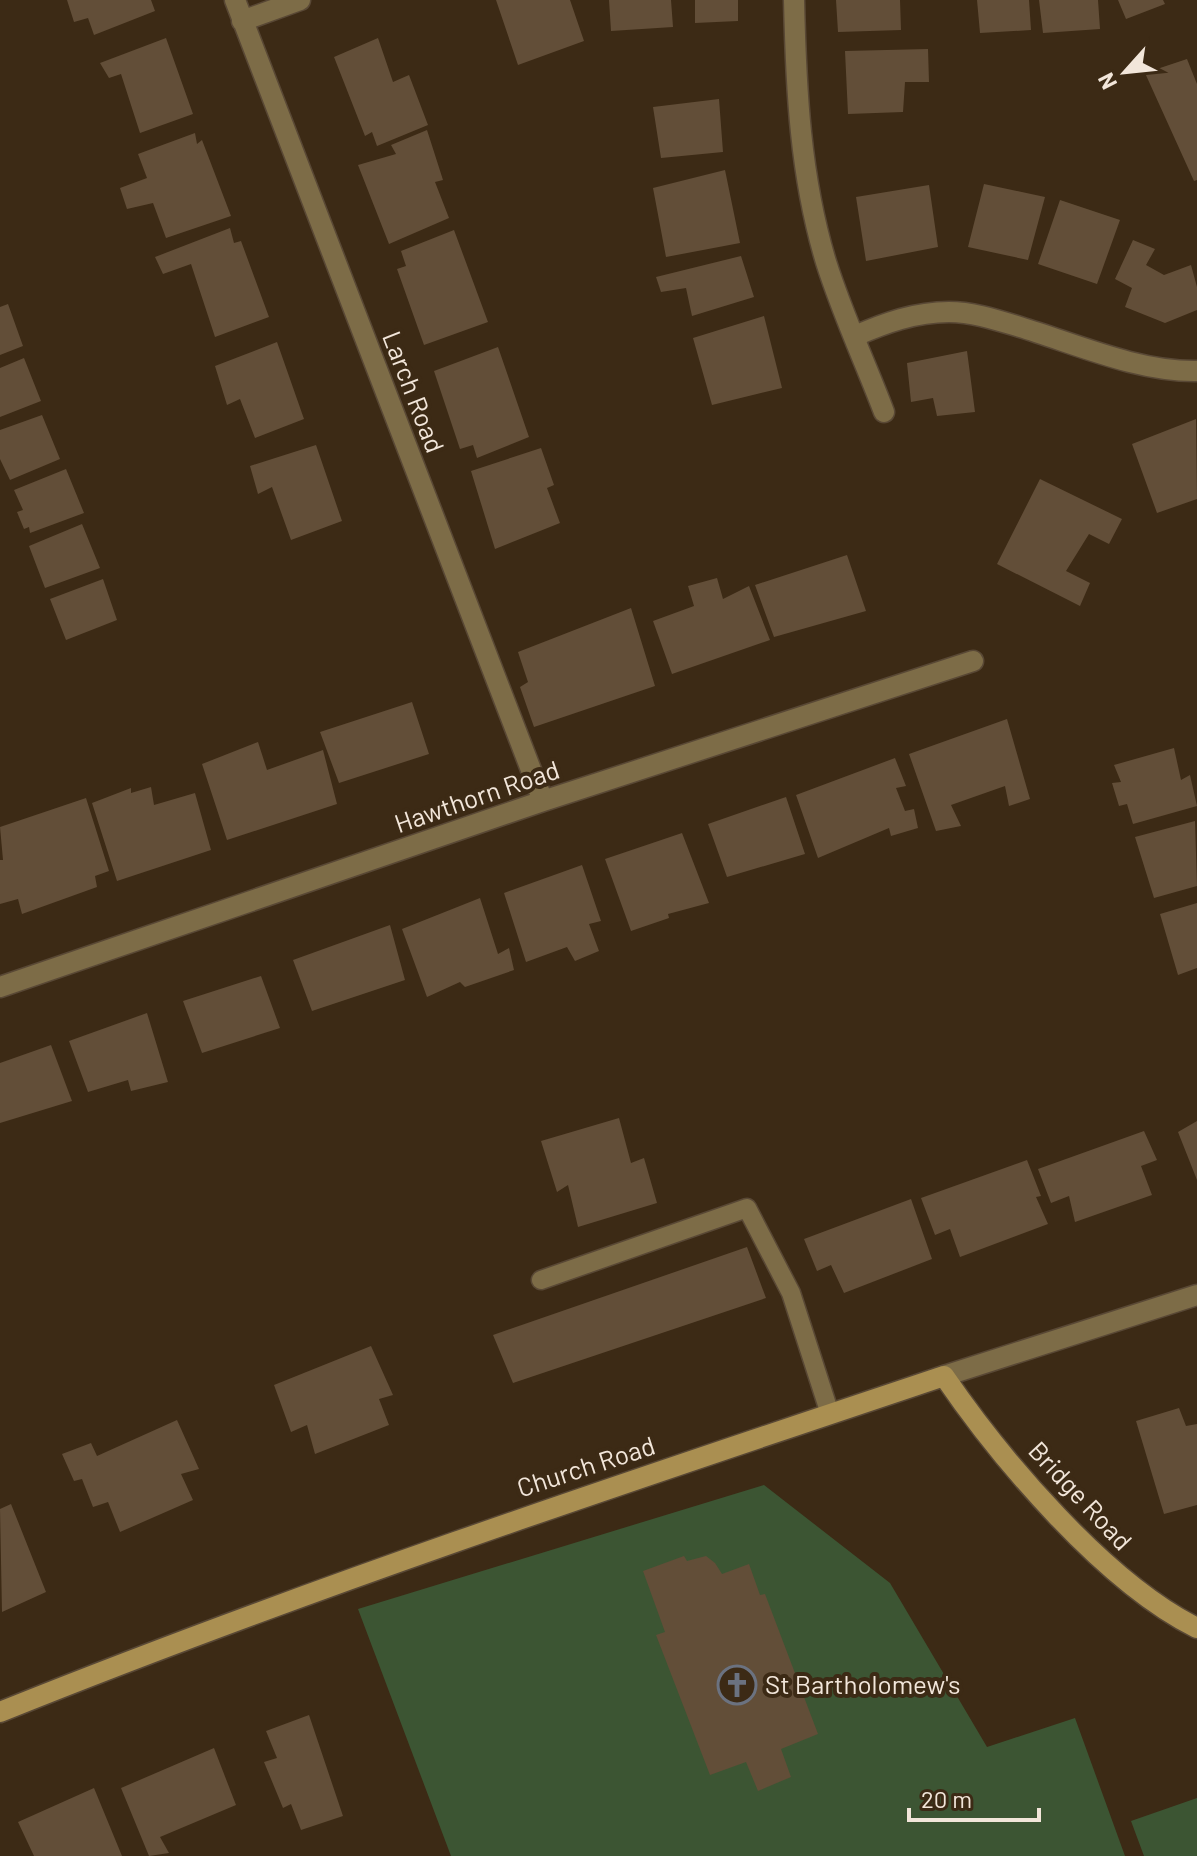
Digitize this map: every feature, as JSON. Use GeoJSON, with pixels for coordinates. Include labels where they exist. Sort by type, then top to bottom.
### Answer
{"type":"FeatureCollection","features":[{"type":"Feature","properties":{"kind":"street","name":"Larch Road"},"geometry":{"type":"LineString","coordinates":[[235,0],[543,801]]}},
{"type":"Feature","properties":{"kind":"street"},"geometry":{"type":"LineString","coordinates":[[242,21],[300,0]]}},
{"type":"Feature","properties":{"kind":"street"},"geometry":{"type":"LineString","coordinates":[[794,0],[796,102],[812,205],[827,263],[884,412]]}},
{"type":"Feature","properties":{"kind":"street"},"geometry":{"type":"LineString","coordinates":[[855,336],[891,321],[950,312],[981,316],[1135,362],[1176,371],[1197,371]]}},
{"type":"Feature","properties":{"kind":"street","name":"Hawthorn Road"},"geometry":{"type":"LineString","coordinates":[[0,987],[543,801],[973,661]]}},
{"type":"Feature","properties":{"kind":"street","name":"Church Road"},"geometry":{"type":"LineString","coordinates":[[0,1712],[193,1635],[506,1522],[1197,1295]]}},
{"type":"Feature","properties":{"kind":"street","name":"Bridge Road"},"geometry":{"type":"LineString","coordinates":[[944,1376],[1041,1497],[1101,1560],[1137,1591],[1197,1628]]}},
{"type":"Feature","properties":{"kind":"lane"},"geometry":{"type":"LineString","coordinates":[[541,1280],[747,1208],[791,1293],[830,1414]]}},
{"type":"Feature","properties":{"kind":"green space"},"geometry":{"type":"Polygon","coordinates":[[[764,1485],[890,1583],[987,1747],[1075,1718],[1125,1856],[451,1856],[358,1609],[764,1485]]]}},
{"type":"Feature","properties":{"kind":"green space"},"geometry":{"type":"Polygon","coordinates":[[[1197,1798],[1197,1856],[1144,1856],[1131,1821],[1197,1798]]]}},
{"type":"Feature","properties":{"kind":"building"},"geometry":{"type":"Polygon","coordinates":[[[67,0],[151,0],[155,11],[94,35],[88,18],[74,22],[67,0]]]}},
{"type":"Feature","properties":{"kind":"building"},"geometry":{"type":"Polygon","coordinates":[[[496,0],[570,0],[584,41],[518,65],[496,0]]]}},
{"type":"Feature","properties":{"kind":"building"},"geometry":{"type":"Polygon","coordinates":[[[609,0],[671,0],[673,27],[611,31],[609,0]]]}},
{"type":"Feature","properties":{"kind":"building"},"geometry":{"type":"Polygon","coordinates":[[[695,0],[738,0],[738,21],[695,23],[695,0]]]}},
{"type":"Feature","properties":{"kind":"building"},"geometry":{"type":"Polygon","coordinates":[[[836,0],[900,0],[901,30],[838,32],[836,0]]]}},
{"type":"Feature","properties":{"kind":"building"},"geometry":{"type":"Polygon","coordinates":[[[977,0],[1029,0],[1031,30],[980,33],[977,0]]]}},
{"type":"Feature","properties":{"kind":"building"},"geometry":{"type":"Polygon","coordinates":[[[1039,0],[1098,0],[1100,29],[1043,33],[1039,0]]]}},
{"type":"Feature","properties":{"kind":"building"},"geometry":{"type":"Polygon","coordinates":[[[1118,0],[1163,0],[1165,4],[1126,19],[1118,0]]]}},
{"type":"Feature","properties":{"kind":"building"},"geometry":{"type":"Polygon","coordinates":[[[166,38],[193,114],[140,133],[121,74],[109,78],[100,63],[166,38]]]}},
{"type":"Feature","properties":{"kind":"building"},"geometry":{"type":"Polygon","coordinates":[[[378,38],[393,82],[409,75],[428,125],[377,146],[372,132],[365,136],[334,57],[378,38]]]}},
{"type":"Feature","properties":{"kind":"building"},"geometry":{"type":"Polygon","coordinates":[[[928,49],[929,82],[905,82],[903,112],[848,114],[845,51],[928,49]]]}},
{"type":"Feature","properties":{"kind":"building"},"geometry":{"type":"Polygon","coordinates":[[[1187,59],[1197,84],[1197,180],[1194,181],[1145,73],[1187,59]]]}},
{"type":"Feature","properties":{"kind":"building"},"geometry":{"type":"Polygon","coordinates":[[[719,99],[723,152],[661,158],[653,107],[719,99]]]}},
{"type":"Feature","properties":{"kind":"building"},"geometry":{"type":"Polygon","coordinates":[[[427,130],[443,180],[435,182],[449,218],[389,244],[358,165],[396,154],[391,145],[427,130]]]}},
{"type":"Feature","properties":{"kind":"building"},"geometry":{"type":"Polygon","coordinates":[[[195,133],[197,144],[202,140],[231,216],[166,238],[153,203],[127,209],[120,188],[147,178],[138,154],[195,133]]]}},
{"type":"Feature","properties":{"kind":"building"},"geometry":{"type":"Polygon","coordinates":[[[725,170],[740,243],[666,257],[653,188],[725,170]]]}},
{"type":"Feature","properties":{"kind":"building"},"geometry":{"type":"Polygon","coordinates":[[[984,184],[1045,197],[1028,260],[968,247],[984,184]]]}},
{"type":"Feature","properties":{"kind":"building"},"geometry":{"type":"Polygon","coordinates":[[[929,185],[938,247],[866,261],[856,197],[929,185]]]}},
{"type":"Feature","properties":{"kind":"building"},"geometry":{"type":"Polygon","coordinates":[[[1060,200],[1120,220],[1097,284],[1038,264],[1060,200]]]}},
{"type":"Feature","properties":{"kind":"building"},"geometry":{"type":"Polygon","coordinates":[[[230,228],[234,243],[241,241],[269,317],[215,337],[191,264],[163,274],[155,257],[230,228]]]}},
{"type":"Feature","properties":{"kind":"building"},"geometry":{"type":"Polygon","coordinates":[[[454,230],[488,322],[424,345],[397,269],[406,266],[401,251],[454,230]]]}},
{"type":"Feature","properties":{"kind":"building"},"geometry":{"type":"Polygon","coordinates":[[[1133,240],[1155,249],[1146,265],[1164,275],[1191,265],[1197,287],[1197,310],[1165,323],[1125,307],[1132,288],[1115,279],[1133,240]]]}},
{"type":"Feature","properties":{"kind":"building"},"geometry":{"type":"Polygon","coordinates":[[[741,256],[754,297],[692,316],[686,288],[661,292],[656,277],[741,256]]]}},
{"type":"Feature","properties":{"kind":"building"},"geometry":{"type":"Polygon","coordinates":[[[8,304],[23,346],[0,355],[0,307],[8,304]]]}},
{"type":"Feature","properties":{"kind":"building"},"geometry":{"type":"Polygon","coordinates":[[[764,316],[782,388],[712,405],[693,338],[764,316]]]}},
{"type":"Feature","properties":{"kind":"building"},"geometry":{"type":"Polygon","coordinates":[[[277,342],[304,419],[255,438],[240,399],[227,405],[215,366],[277,342]]]}},
{"type":"Feature","properties":{"kind":"building"},"geometry":{"type":"Polygon","coordinates":[[[498,347],[529,437],[477,458],[473,445],[460,449],[434,371],[498,347]]]}},
{"type":"Feature","properties":{"kind":"building"},"geometry":{"type":"Polygon","coordinates":[[[967,351],[975,412],[937,416],[933,398],[911,402],[907,363],[967,351]]]}},
{"type":"Feature","properties":{"kind":"building"},"geometry":{"type":"Polygon","coordinates":[[[24,358],[41,401],[0,417],[0,368],[24,358]]]}},
{"type":"Feature","properties":{"kind":"building"},"geometry":{"type":"Polygon","coordinates":[[[42,415],[60,459],[10,480],[0,459],[0,430],[42,415]]]}},
{"type":"Feature","properties":{"kind":"building"},"geometry":{"type":"Polygon","coordinates":[[[1196,419],[1197,499],[1157,513],[1132,444],[1196,419]]]}},
{"type":"Feature","properties":{"kind":"building"},"geometry":{"type":"Polygon","coordinates":[[[316,445],[342,521],[291,540],[272,487],[258,494],[250,466],[316,445]]]}},
{"type":"Feature","properties":{"kind":"building"},"geometry":{"type":"Polygon","coordinates":[[[541,448],[554,485],[547,488],[560,523],[495,549],[471,471],[541,448]]]}},
{"type":"Feature","properties":{"kind":"building"},"geometry":{"type":"Polygon","coordinates":[[[66,469],[84,513],[30,533],[29,527],[24,529],[17,512],[23,510],[14,490],[66,469]]]}},
{"type":"Feature","properties":{"kind":"building"},"geometry":{"type":"Polygon","coordinates":[[[1040,479],[1122,519],[1109,544],[1089,534],[1066,571],[1090,583],[1080,606],[997,564],[1040,479]]]}},
{"type":"Feature","properties":{"kind":"building"},"geometry":{"type":"Polygon","coordinates":[[[82,524],[100,568],[45,588],[29,546],[82,524]]]}},
{"type":"Feature","properties":{"kind":"building"},"geometry":{"type":"Polygon","coordinates":[[[847,555],[866,611],[774,637],[755,585],[847,555]]]}},
{"type":"Feature","properties":{"kind":"building"},"geometry":{"type":"Polygon","coordinates":[[[717,578],[723,599],[749,586],[770,640],[672,674],[653,621],[694,606],[688,586],[717,578]]]}},
{"type":"Feature","properties":{"kind":"building"},"geometry":{"type":"Polygon","coordinates":[[[103,579],[117,620],[66,640],[50,599],[103,579]]]}},
{"type":"Feature","properties":{"kind":"building"},"geometry":{"type":"Polygon","coordinates":[[[631,608],[655,686],[534,727],[520,687],[528,682],[518,652],[631,608]]]}},
{"type":"Feature","properties":{"kind":"building"},"geometry":{"type":"Polygon","coordinates":[[[412,702],[429,754],[339,783],[320,732],[412,702]]]}},
{"type":"Feature","properties":{"kind":"building"},"geometry":{"type":"Polygon","coordinates":[[[1007,719],[1030,799],[1009,806],[1005,786],[951,805],[961,826],[936,831],[909,754],[1007,719]]]}},
{"type":"Feature","properties":{"kind":"building"},"geometry":{"type":"Polygon","coordinates":[[[258,742],[267,770],[323,750],[337,804],[227,840],[202,764],[258,742]]]}},
{"type":"Feature","properties":{"kind":"building"},"geometry":{"type":"Polygon","coordinates":[[[1174,748],[1181,780],[1190,775],[1197,806],[1133,824],[1127,804],[1119,806],[1112,783],[1121,782],[1114,765],[1174,748]]]}},
{"type":"Feature","properties":{"kind":"building"},"geometry":{"type":"Polygon","coordinates":[[[895,758],[906,786],[896,788],[905,811],[914,809],[918,828],[891,836],[889,828],[818,858],[796,795],[895,758]]]}},
{"type":"Feature","properties":{"kind":"building"},"geometry":{"type":"Polygon","coordinates":[[[151,787],[154,805],[195,793],[211,850],[117,881],[92,803],[131,788],[131,793],[151,787]]]}},
{"type":"Feature","properties":{"kind":"building"},"geometry":{"type":"Polygon","coordinates":[[[786,797],[805,854],[727,877],[708,824],[786,797]]]}},
{"type":"Feature","properties":{"kind":"building"},"geometry":{"type":"Polygon","coordinates":[[[86,798],[109,871],[95,876],[97,887],[22,914],[18,899],[0,904],[0,860],[3,860],[0,827],[86,798]]]}},
{"type":"Feature","properties":{"kind":"building"},"geometry":{"type":"Polygon","coordinates":[[[1195,821],[1197,886],[1154,898],[1135,837],[1195,821]]]}},
{"type":"Feature","properties":{"kind":"building"},"geometry":{"type":"Polygon","coordinates":[[[682,833],[709,903],[668,914],[669,918],[631,931],[605,859],[682,833]]]}},
{"type":"Feature","properties":{"kind":"building"},"geometry":{"type":"Polygon","coordinates":[[[582,865],[601,921],[589,924],[599,951],[575,961],[567,947],[526,962],[504,893],[582,865]]]}},
{"type":"Feature","properties":{"kind":"building"},"geometry":{"type":"Polygon","coordinates":[[[480,898],[498,954],[509,948],[514,970],[465,987],[460,982],[427,997],[402,929],[480,898]]]}},
{"type":"Feature","properties":{"kind":"building"},"geometry":{"type":"Polygon","coordinates":[[[1197,903],[1197,968],[1178,975],[1160,914],[1197,903]]]}},
{"type":"Feature","properties":{"kind":"building"},"geometry":{"type":"Polygon","coordinates":[[[390,925],[405,980],[312,1011],[293,960],[390,925]]]}},
{"type":"Feature","properties":{"kind":"building"},"geometry":{"type":"Polygon","coordinates":[[[261,976],[280,1028],[202,1053],[183,1001],[261,976]]]}},
{"type":"Feature","properties":{"kind":"building"},"geometry":{"type":"Polygon","coordinates":[[[147,1013],[168,1082],[131,1091],[128,1080],[88,1092],[69,1041],[147,1013]]]}},
{"type":"Feature","properties":{"kind":"building"},"geometry":{"type":"Polygon","coordinates":[[[51,1045],[72,1101],[0,1123],[0,1063],[51,1045]]]}},
{"type":"Feature","properties":{"kind":"building"},"geometry":{"type":"Polygon","coordinates":[[[619,1118],[631,1163],[644,1158],[657,1203],[578,1227],[568,1185],[557,1192],[541,1141],[619,1118]]]}},
{"type":"Feature","properties":{"kind":"building"},"geometry":{"type":"Polygon","coordinates":[[[1197,1121],[1197,1180],[1178,1132],[1197,1121]]]}},
{"type":"Feature","properties":{"kind":"building"},"geometry":{"type":"Polygon","coordinates":[[[1144,1131],[1157,1160],[1141,1166],[1152,1195],[1075,1222],[1069,1196],[1051,1203],[1038,1169],[1144,1131]]]}},
{"type":"Feature","properties":{"kind":"building"},"geometry":{"type":"Polygon","coordinates":[[[1027,1160],[1041,1196],[1036,1197],[1048,1224],[960,1257],[950,1229],[935,1235],[921,1198],[1027,1160]]]}},
{"type":"Feature","properties":{"kind":"building"},"geometry":{"type":"Polygon","coordinates":[[[911,1199],[932,1259],[844,1293],[831,1265],[817,1271],[804,1239],[911,1199]]]}},
{"type":"Feature","properties":{"kind":"building"},"geometry":{"type":"Polygon","coordinates":[[[747,1247],[766,1298],[513,1383],[493,1335],[747,1247]]]}},
{"type":"Feature","properties":{"kind":"building"},"geometry":{"type":"Polygon","coordinates":[[[371,1346],[393,1395],[379,1399],[389,1425],[315,1454],[307,1425],[291,1432],[274,1385],[371,1346]]]}},
{"type":"Feature","properties":{"kind":"building"},"geometry":{"type":"Polygon","coordinates":[[[1179,1408],[1186,1426],[1197,1424],[1197,1505],[1164,1514],[1136,1421],[1179,1408]]]}},
{"type":"Feature","properties":{"kind":"building"},"geometry":{"type":"Polygon","coordinates":[[[177,1420],[199,1469],[181,1474],[193,1500],[120,1532],[108,1502],[93,1507],[82,1479],[74,1481],[62,1454],[91,1443],[97,1456],[177,1420]]]}},
{"type":"Feature","properties":{"kind":"building"},"geometry":{"type":"Polygon","coordinates":[[[11,1504],[46,1592],[2,1612],[0,1509],[11,1504]]]}},
{"type":"Feature","properties":{"kind":"building","name":"St Bartholomew's"},"geometry":{"type":"Polygon","coordinates":[[[684,1556],[687,1561],[706,1556],[722,1574],[749,1564],[760,1595],[765,1594],[818,1734],[781,1749],[791,1777],[758,1791],[746,1762],[710,1775],[656,1635],[665,1632],[643,1571],[684,1556]]]}},
{"type":"Feature","properties":{"kind":"building"},"geometry":{"type":"Polygon","coordinates":[[[309,1715],[343,1816],[301,1830],[291,1804],[283,1808],[264,1762],[277,1758],[266,1731],[309,1715]]]}},
{"type":"Feature","properties":{"kind":"building"},"geometry":{"type":"Polygon","coordinates":[[[214,1748],[236,1805],[160,1837],[169,1853],[149,1856],[121,1788],[214,1748]]]}},
{"type":"Feature","properties":{"kind":"building"},"geometry":{"type":"Polygon","coordinates":[[[94,1788],[122,1856],[34,1856],[18,1822],[94,1788]]]}},
{"type":"Feature","properties":{"kind":"place","name":"St Bartholomew's"},"geometry":{"type":"Point","coordinates":[737,1685]}}]}
